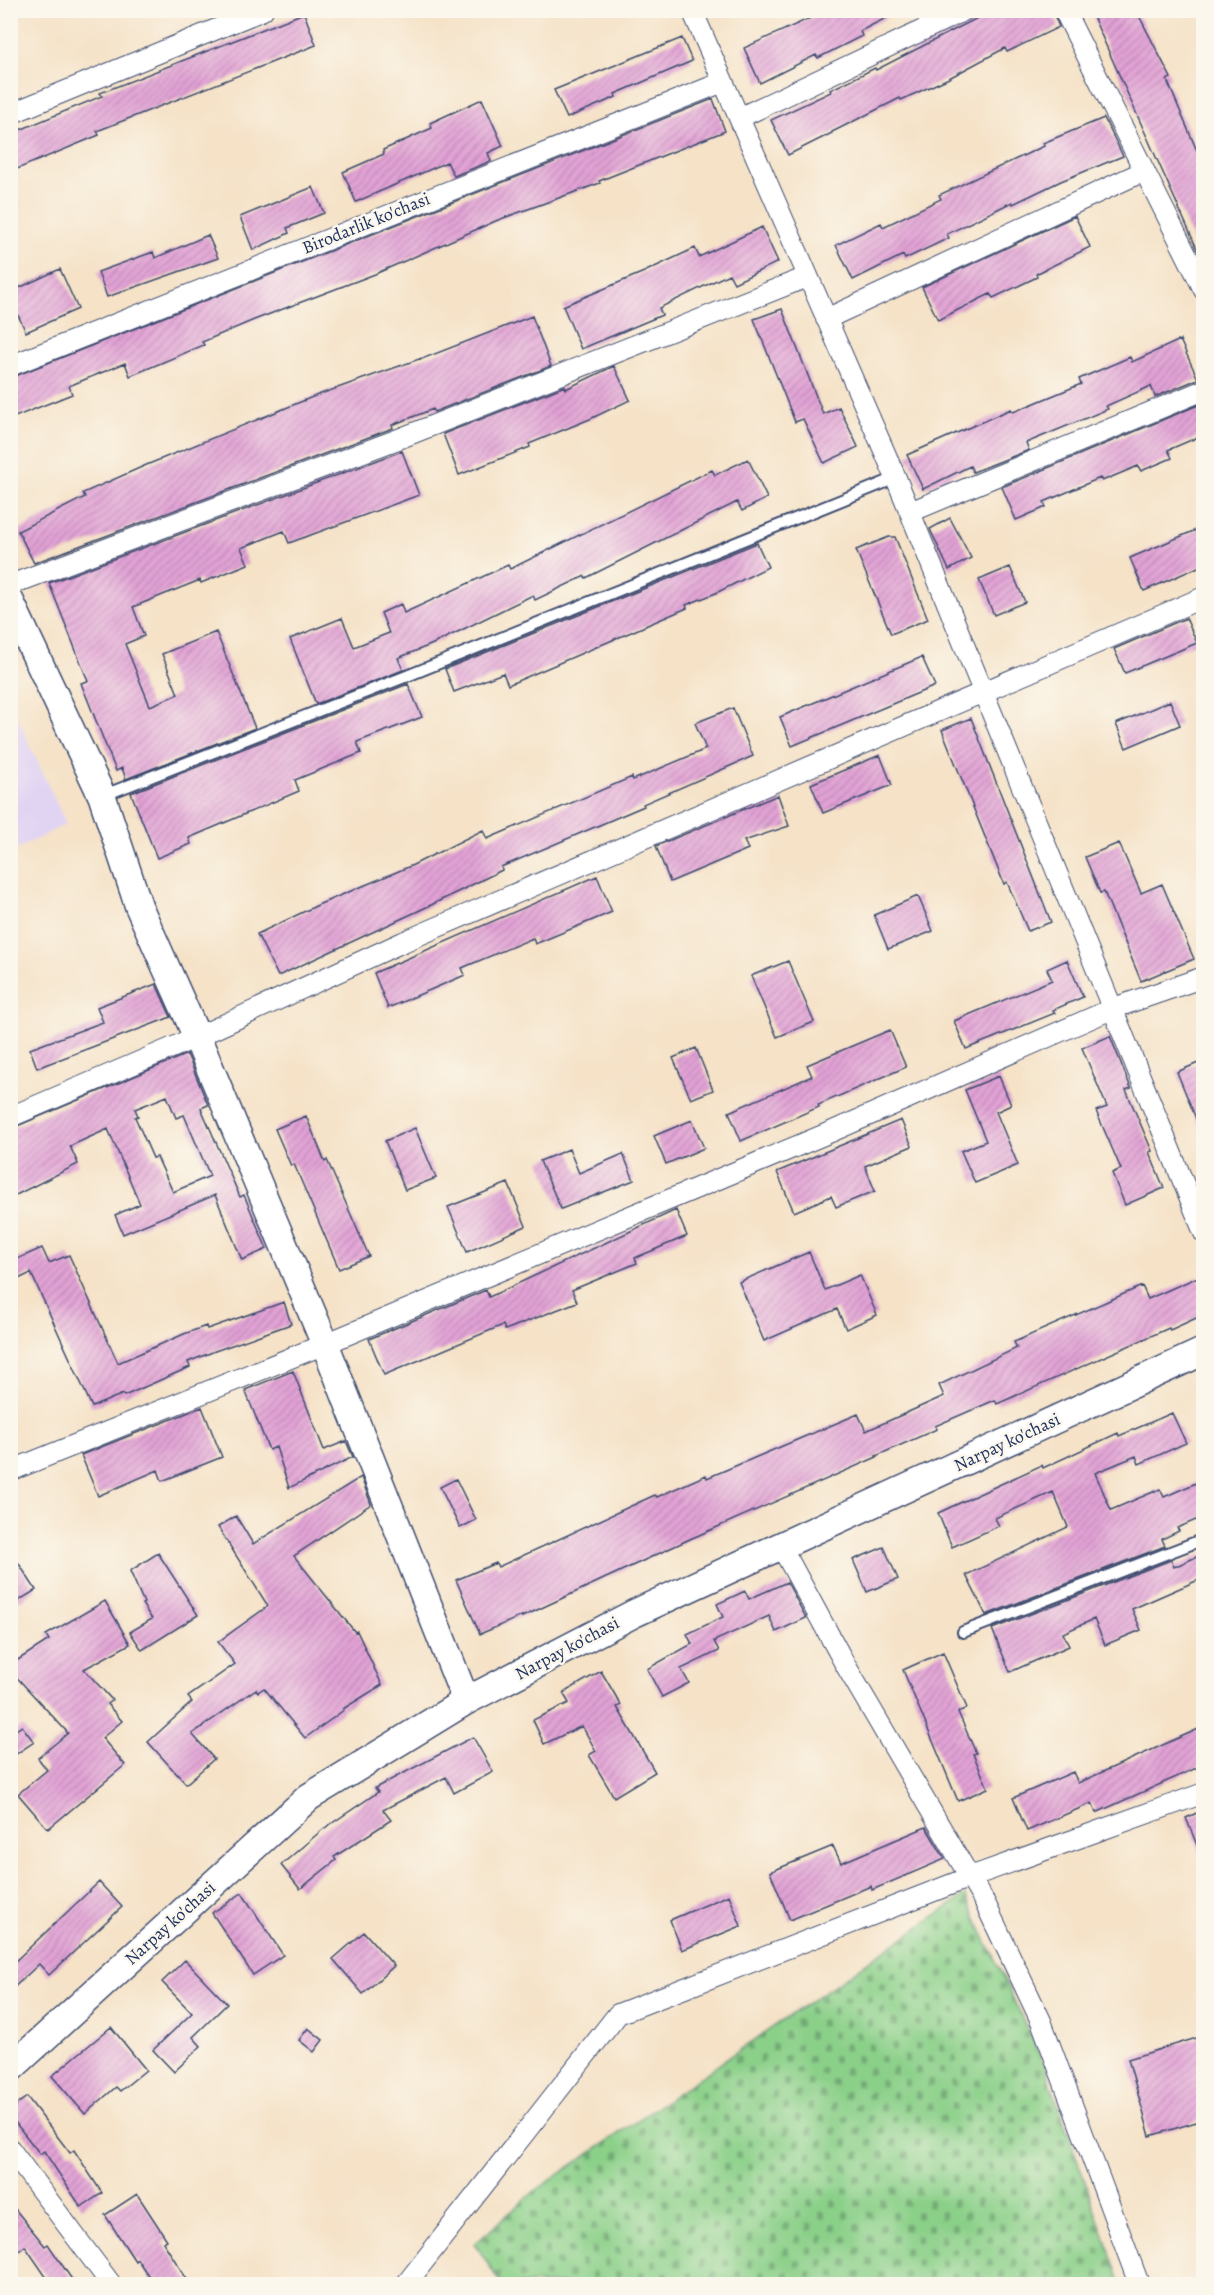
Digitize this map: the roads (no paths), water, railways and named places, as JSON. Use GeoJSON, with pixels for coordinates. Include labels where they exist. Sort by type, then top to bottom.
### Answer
{"type":"FeatureCollection","features":[{"type":"Feature","properties":{"kind":"main road"},"geometry":{"type":"LineString","coordinates":[[10,601],[102,796],[139,907],[197,1037],[325,1344],[466,1701]]}},
{"type":"Feature","properties":{"kind":"main road","name":"Narpay ko'chasi"},"geometry":{"type":"LineString","coordinates":[[10,2069],[309,1797],[466,1701],[635,1613],[1203,1351]]}},
{"type":"Feature","properties":{"kind":"street"},"geometry":{"type":"LineString","coordinates":[[10,114],[263,10]]}},
{"type":"Feature","properties":{"kind":"street"},"geometry":{"type":"LineString","coordinates":[[692,10],[896,478],[982,693],[1114,1008],[1203,1233]]}},
{"type":"Feature","properties":{"kind":"street"},"geometry":{"type":"LineString","coordinates":[[739,118],[966,10]]}},
{"type":"Feature","properties":{"kind":"street"},"geometry":{"type":"LineString","coordinates":[[1064,10],[1203,290]]}},
{"type":"Feature","properties":{"kind":"street","name":"Birodarlik ko'chasi"},"geometry":{"type":"LineString","coordinates":[[10,366],[723,82]]}},
{"type":"Feature","properties":{"kind":"street"},"geometry":{"type":"LineString","coordinates":[[826,319],[1144,171]]}},
{"type":"Feature","properties":{"kind":"street"},"geometry":{"type":"LineString","coordinates":[[10,585],[401,438],[807,277]]}},
{"type":"Feature","properties":{"kind":"street"},"geometry":{"type":"LineString","coordinates":[[910,512],[1203,390]]}},
{"type":"Feature","properties":{"kind":"street"},"geometry":{"type":"LineString","coordinates":[[10,1117],[197,1037],[403,942],[1203,597]]}},
{"type":"Feature","properties":{"kind":"street"},"geometry":{"type":"LineString","coordinates":[[10,1470],[325,1344],[832,1131],[1114,1008],[1203,977]]}},
{"type":"Feature","properties":{"kind":"street"},"geometry":{"type":"LineString","coordinates":[[781,1546],[846,1666],[986,1903],[1041,2021],[1138,2284]]}},
{"type":"Feature","properties":{"kind":"street"},"geometry":{"type":"LineString","coordinates":[[406,2284],[618,2014],[970,1877],[1203,1793]]}},
{"type":"Feature","properties":{"kind":"street"},"geometry":{"type":"LineString","coordinates":[[10,2149],[111,2284]]}},
{"type":"Feature","properties":{"kind":"lane"},"geometry":{"type":"LineString","coordinates":[[102,796],[896,478]]}},
{"type":"Feature","properties":{"kind":"lane"},"geometry":{"type":"LineString","coordinates":[[963,1632],[1203,1539]]}}]}
